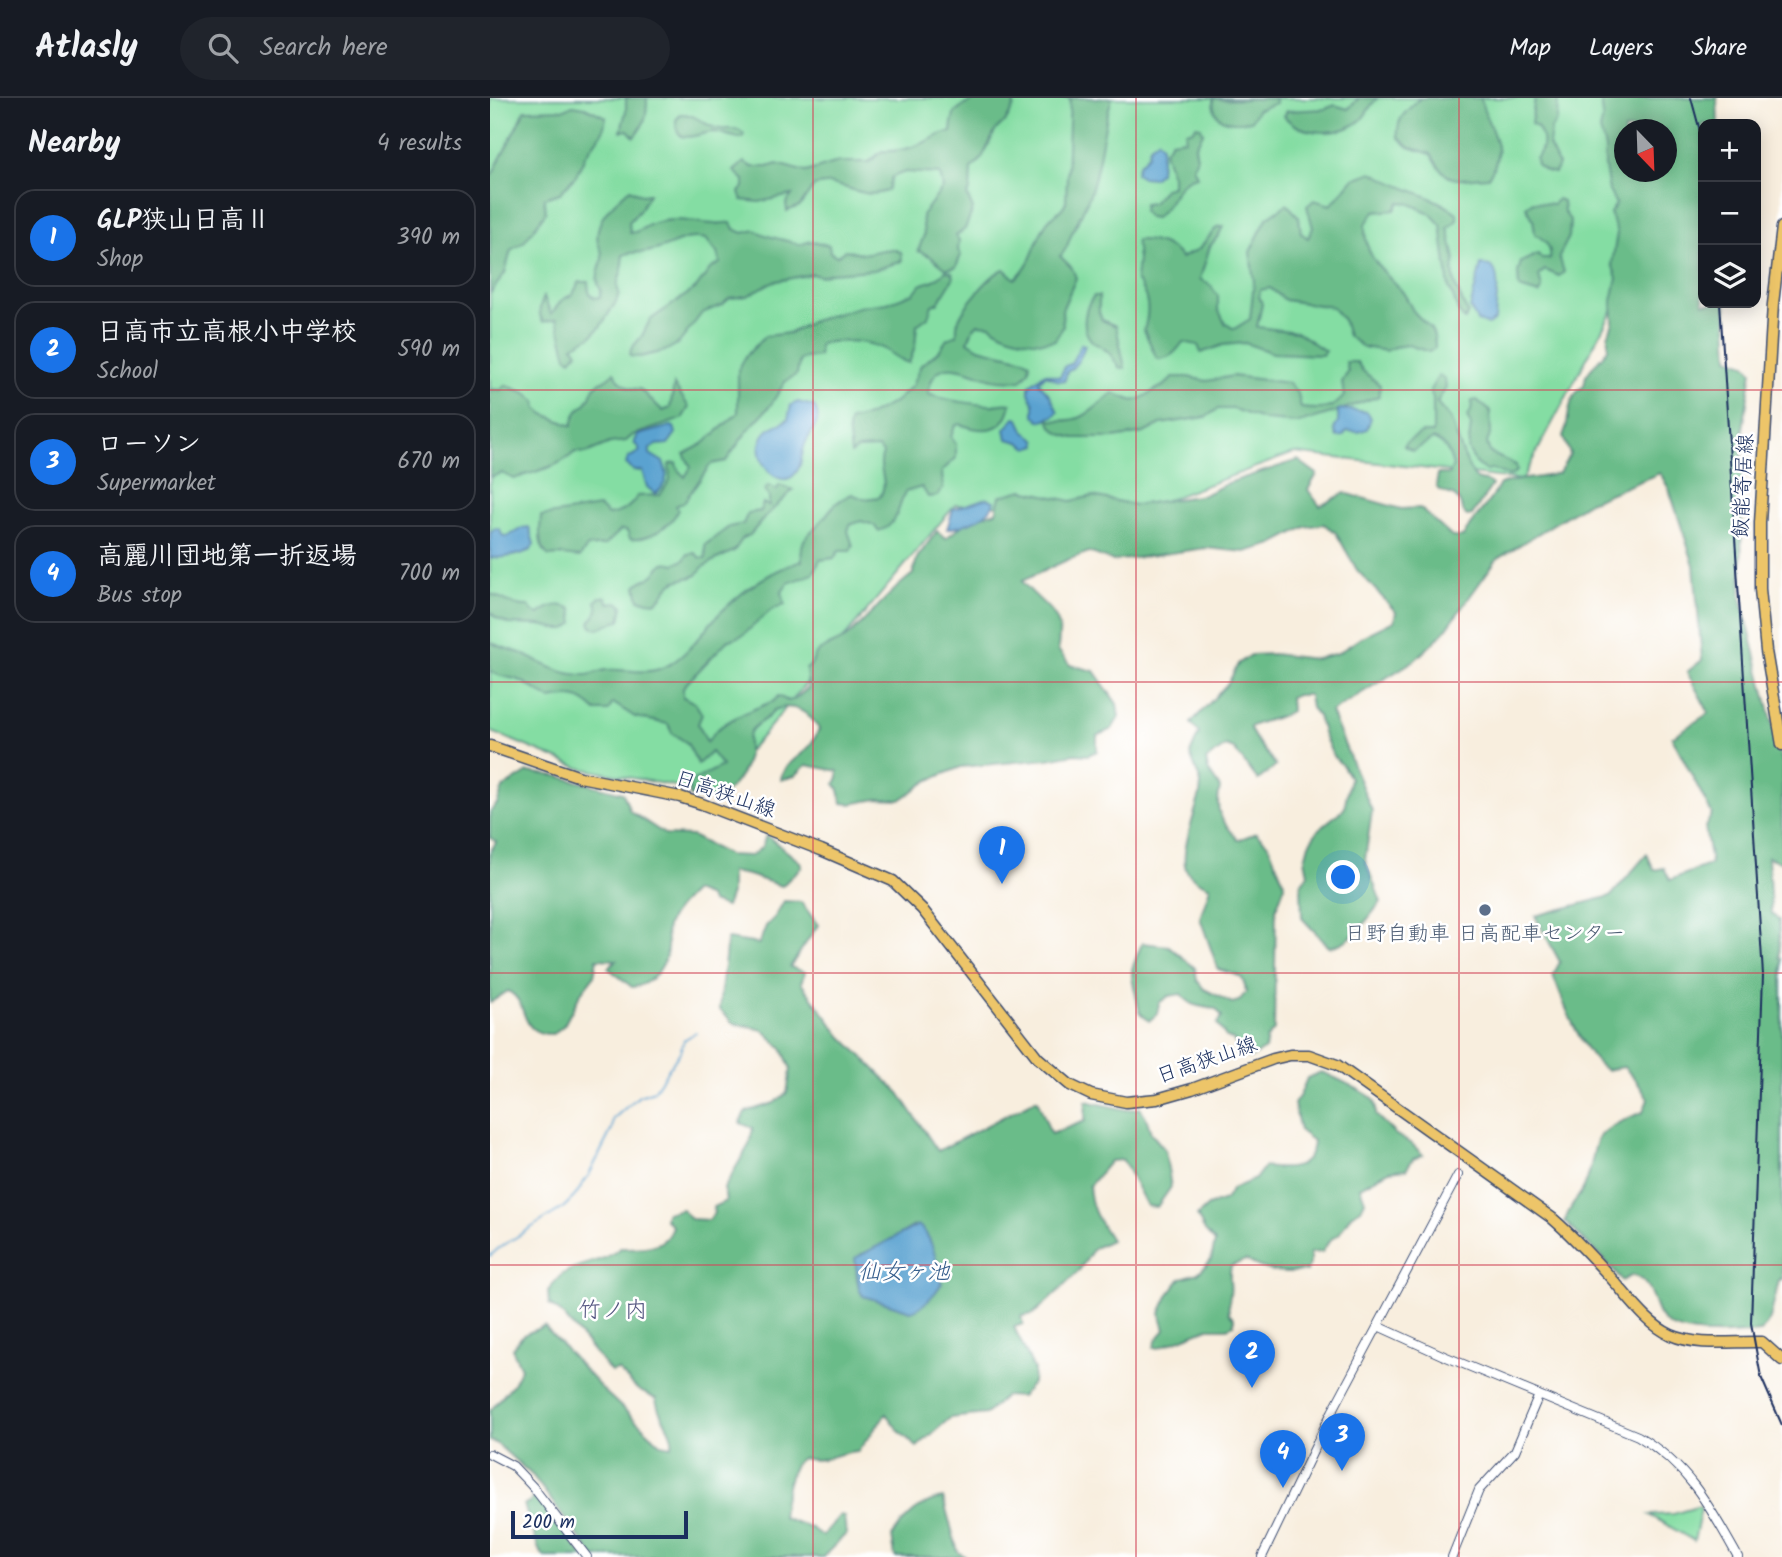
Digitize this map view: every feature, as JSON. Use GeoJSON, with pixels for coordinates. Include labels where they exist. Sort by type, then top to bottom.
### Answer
{"type":"FeatureCollection","features":[{"type":"Feature","properties":{"kind":"main road","name":"飯能寄居線"},"geometry":{"type":"LineString","coordinates":[[1782,227],[1773,304],[1760,523],[1760,589],[1766,651],[1782,745]]}},
{"type":"Feature","properties":{"kind":"main road","name":"日高狭山線"},"geometry":{"type":"LineString","coordinates":[[490,746],[580,777],[702,804],[894,881],[922,909],[1038,1058],[1070,1085],[1091,1095],[1126,1102],[1157,1099],[1290,1055],[1309,1055],[1336,1065],[1552,1218],[1579,1242],[1658,1327],[1686,1339],[1762,1342],[1782,1360]]}},
{"type":"Feature","properties":{"kind":"street"},"geometry":{"type":"LineString","coordinates":[[1262,1557],[1332,1412],[1458,1175]]}},
{"type":"Feature","properties":{"kind":"street"},"geometry":{"type":"LineString","coordinates":[[1378,1326],[1638,1436],[1657,1447],[1695,1485],[1738,1557]]}},
{"type":"Feature","properties":{"kind":"street"},"geometry":{"type":"LineString","coordinates":[[1452,1557],[1476,1495],[1515,1451],[1539,1395]]}},
{"type":"Feature","properties":{"kind":"street"},"geometry":{"type":"LineString","coordinates":[[490,1454],[513,1466],[523,1476],[587,1557]]}},
{"type":"Feature","properties":{"kind":"green space"},"geometry":{"type":"Polygon","coordinates":[[[490,98],[1628,98],[1625,119],[1614,119],[1614,182],[1625,182],[1635,268],[1522,480],[1294,453],[1142,509],[955,505],[763,735],[711,793],[579,768],[490,731],[490,98]]]}},
{"type":"Feature","properties":{"kind":"green space"},"geometry":{"type":"Polygon","coordinates":[[[626,98],[647,98],[645,119],[634,137],[628,130],[621,131],[626,98]]]}},
{"type":"Feature","properties":{"kind":"green space"},"geometry":{"type":"Polygon","coordinates":[[[978,98],[1013,98],[1014,106],[1005,123],[996,130],[982,157],[971,168],[970,190],[967,195],[973,209],[965,229],[956,236],[961,255],[956,267],[946,269],[930,256],[918,251],[924,235],[922,215],[943,188],[940,174],[905,172],[892,177],[887,191],[872,194],[838,185],[814,186],[800,206],[787,211],[786,203],[792,195],[759,202],[742,200],[739,192],[744,187],[744,180],[734,171],[744,162],[752,167],[777,164],[806,172],[838,162],[869,162],[882,151],[908,148],[951,132],[957,110],[978,98]]]}},
{"type":"Feature","properties":{"kind":"green space"},"geometry":{"type":"Polygon","coordinates":[[[1070,98],[1112,98],[1092,188],[1060,256],[1072,268],[1076,278],[1062,310],[1063,327],[1055,340],[1021,339],[990,325],[978,324],[973,329],[968,341],[979,348],[1024,359],[1030,362],[1029,371],[1021,381],[996,380],[962,369],[944,369],[937,373],[928,394],[974,404],[1011,404],[1004,421],[985,429],[959,424],[955,426],[951,437],[956,444],[956,458],[942,471],[943,488],[937,496],[928,497],[922,487],[905,492],[893,521],[878,531],[874,525],[861,521],[850,525],[848,531],[853,546],[850,551],[839,551],[834,558],[820,560],[813,574],[788,583],[782,592],[785,604],[771,610],[743,635],[727,641],[683,687],[683,697],[695,703],[702,714],[698,724],[707,742],[723,725],[774,701],[778,696],[788,701],[795,699],[808,688],[806,669],[816,654],[848,636],[913,574],[917,558],[937,531],[946,538],[969,520],[996,512],[1000,496],[1023,490],[1071,501],[1093,496],[1135,505],[1204,495],[1228,483],[1298,460],[1317,474],[1308,490],[1320,506],[1345,493],[1401,509],[1420,508],[1452,537],[1463,537],[1500,484],[1559,473],[1570,454],[1563,437],[1571,403],[1584,386],[1586,375],[1608,349],[1617,278],[1612,264],[1617,233],[1610,213],[1616,204],[1609,191],[1605,148],[1600,130],[1603,117],[1601,98],[1717,98],[1718,119],[1698,119],[1698,308],[1726,308],[1729,358],[1746,364],[1752,371],[1742,435],[1741,597],[1782,761],[1782,863],[1768,857],[1771,913],[1779,920],[1782,959],[1782,1279],[1779,1280],[1770,1319],[1761,1332],[1701,1333],[1669,1325],[1658,1313],[1646,1284],[1632,1275],[1622,1281],[1604,1259],[1565,1222],[1586,1183],[1600,1136],[1617,1124],[1643,1112],[1648,1099],[1624,1067],[1606,1070],[1589,1053],[1553,975],[1560,962],[1535,916],[1611,896],[1647,854],[1654,870],[1664,868],[1670,880],[1711,864],[1705,827],[1712,814],[1672,737],[1709,713],[1687,672],[1702,660],[1694,565],[1669,489],[1660,473],[1589,502],[1497,559],[1447,628],[1415,660],[1331,712],[1372,811],[1365,860],[1381,902],[1345,941],[1329,947],[1302,918],[1301,884],[1308,874],[1305,859],[1309,844],[1319,829],[1344,809],[1350,778],[1333,756],[1318,716],[1311,708],[1309,695],[1290,698],[1291,711],[1250,727],[1276,766],[1258,780],[1234,749],[1226,746],[1206,760],[1208,770],[1220,788],[1218,804],[1224,822],[1238,840],[1256,833],[1268,844],[1285,885],[1276,909],[1274,1030],[1267,1038],[1265,1049],[1250,1058],[1242,1054],[1217,1024],[1222,1017],[1216,1009],[1193,1004],[1181,994],[1169,996],[1159,1003],[1157,1014],[1149,1021],[1140,1013],[1132,969],[1142,943],[1169,946],[1195,968],[1197,980],[1204,989],[1232,1003],[1239,1001],[1246,992],[1241,977],[1218,969],[1200,918],[1210,887],[1191,876],[1185,864],[1186,845],[1201,783],[1190,754],[1199,733],[1191,723],[1229,682],[1238,664],[1251,655],[1273,654],[1315,659],[1338,653],[1365,635],[1394,621],[1396,612],[1357,570],[1336,533],[1324,524],[1305,527],[1273,544],[1245,552],[1206,548],[1113,561],[1089,552],[1022,581],[1054,615],[1059,630],[1058,650],[1070,665],[1094,671],[1117,704],[1119,717],[1112,729],[1097,736],[1097,751],[1088,755],[1075,754],[961,767],[929,780],[900,800],[877,799],[842,803],[835,784],[838,771],[806,765],[795,776],[781,780],[787,766],[809,747],[819,729],[805,713],[788,707],[774,710],[750,732],[745,766],[727,791],[707,799],[690,796],[688,783],[722,766],[711,752],[698,764],[687,743],[672,733],[668,724],[635,717],[613,703],[608,711],[596,711],[575,698],[550,699],[521,681],[490,670],[490,642],[569,673],[585,675],[606,670],[657,670],[679,657],[718,615],[747,590],[779,570],[802,561],[802,546],[806,537],[835,504],[852,494],[864,499],[880,497],[883,490],[883,453],[878,448],[858,449],[851,454],[848,428],[850,420],[868,416],[895,402],[912,386],[921,365],[939,351],[947,339],[957,335],[957,323],[972,298],[1004,269],[1015,279],[1022,272],[1047,222],[1066,202],[1070,98]]]}},
{"type":"Feature","properties":{"kind":"green space"},"geometry":{"type":"Polygon","coordinates":[[[1213,98],[1274,98],[1276,103],[1257,110],[1251,121],[1229,122],[1216,113],[1213,98]]]}},
{"type":"Feature","properties":{"kind":"green space"},"geometry":{"type":"Polygon","coordinates":[[[1359,98],[1378,98],[1361,120],[1343,129],[1311,131],[1291,123],[1284,116],[1287,111],[1325,109],[1335,105],[1348,109],[1359,98]]]}},
{"type":"Feature","properties":{"kind":"green space"},"geometry":{"type":"Polygon","coordinates":[[[1420,98],[1481,98],[1497,146],[1497,156],[1488,177],[1454,179],[1443,172],[1431,154],[1409,147],[1398,137],[1401,119],[1420,98]]]}},
{"type":"Feature","properties":{"kind":"green space"},"geometry":{"type":"Polygon","coordinates":[[[1535,98],[1558,98],[1557,120],[1551,129],[1549,145],[1558,164],[1555,173],[1537,165],[1536,159],[1543,143],[1537,127],[1531,124],[1535,98]]]}},
{"type":"Feature","properties":{"kind":"green space"},"geometry":{"type":"Polygon","coordinates":[[[573,105],[585,107],[606,117],[603,131],[585,156],[576,176],[560,193],[544,198],[546,212],[524,242],[511,250],[505,273],[490,294],[490,175],[525,110],[565,109],[573,105]]]}},
{"type":"Feature","properties":{"kind":"green space"},"geometry":{"type":"Polygon","coordinates":[[[681,114],[692,116],[716,128],[735,129],[744,134],[742,138],[714,132],[684,137],[677,129],[676,120],[681,114]]]}},
{"type":"Feature","properties":{"kind":"green space"},"geometry":{"type":"Polygon","coordinates":[[[1196,126],[1201,127],[1203,133],[1195,147],[1197,157],[1193,167],[1197,176],[1179,187],[1161,213],[1155,218],[1148,217],[1143,211],[1144,204],[1152,203],[1165,188],[1172,186],[1172,176],[1164,152],[1171,141],[1185,139],[1186,131],[1191,131],[1196,126]]]}},
{"type":"Feature","properties":{"kind":"green space"},"geometry":{"type":"Polygon","coordinates":[[[1372,172],[1437,201],[1457,213],[1457,220],[1448,228],[1455,259],[1453,271],[1456,288],[1468,313],[1465,320],[1459,313],[1449,288],[1441,225],[1430,213],[1399,202],[1395,210],[1374,212],[1365,225],[1370,253],[1402,292],[1414,312],[1432,330],[1435,348],[1429,352],[1408,345],[1386,351],[1363,347],[1348,336],[1343,320],[1332,307],[1285,300],[1270,288],[1260,290],[1262,304],[1257,327],[1297,332],[1325,351],[1322,355],[1273,353],[1245,343],[1223,345],[1201,353],[1198,345],[1183,342],[1166,358],[1157,359],[1144,330],[1147,304],[1144,292],[1136,280],[1136,240],[1162,244],[1181,258],[1199,249],[1217,227],[1223,226],[1210,246],[1200,279],[1210,285],[1218,296],[1218,309],[1225,323],[1234,329],[1250,319],[1254,282],[1250,252],[1267,218],[1287,204],[1299,217],[1301,233],[1308,238],[1313,228],[1307,206],[1314,200],[1331,205],[1353,179],[1372,172]]]}},
{"type":"Feature","properties":{"kind":"green space"},"geometry":{"type":"Polygon","coordinates":[[[630,189],[642,195],[649,194],[629,222],[630,233],[670,220],[731,223],[734,229],[743,233],[755,230],[799,245],[811,241],[829,245],[830,252],[837,256],[845,250],[865,253],[892,250],[901,252],[902,261],[874,270],[821,276],[812,274],[772,282],[747,296],[730,298],[722,305],[702,313],[679,343],[665,351],[640,357],[630,356],[631,349],[650,320],[696,288],[710,269],[720,263],[717,253],[706,239],[698,238],[690,238],[647,252],[623,255],[616,302],[600,327],[591,336],[573,346],[578,352],[571,360],[567,357],[557,319],[543,322],[541,319],[541,303],[544,297],[551,314],[562,300],[573,294],[579,282],[588,282],[589,292],[594,298],[600,297],[598,276],[602,254],[597,235],[599,227],[606,212],[630,189]]]}},
{"type":"Feature","properties":{"kind":"green space"},"geometry":{"type":"Polygon","coordinates":[[[1558,199],[1563,201],[1564,212],[1570,220],[1569,237],[1559,256],[1564,272],[1559,276],[1545,270],[1539,275],[1542,289],[1539,294],[1519,288],[1518,272],[1521,262],[1538,254],[1542,259],[1550,259],[1549,248],[1535,234],[1533,219],[1526,207],[1533,202],[1553,204],[1558,199]]]}},
{"type":"Feature","properties":{"kind":"green space"},"geometry":{"type":"Polygon","coordinates":[[[946,271],[952,272],[954,277],[938,303],[932,305],[928,317],[917,325],[915,347],[909,363],[884,349],[861,342],[822,343],[819,346],[819,356],[800,359],[797,374],[785,382],[770,406],[748,430],[726,461],[711,464],[684,502],[676,506],[678,510],[675,516],[665,527],[637,539],[630,539],[627,531],[621,530],[605,545],[587,547],[580,557],[549,556],[545,552],[540,538],[541,516],[599,507],[608,515],[613,514],[629,507],[637,496],[660,495],[670,480],[669,464],[676,463],[678,470],[685,477],[691,467],[684,454],[703,444],[738,413],[738,370],[746,356],[765,336],[790,333],[813,321],[862,306],[887,303],[914,293],[920,285],[934,280],[946,271]]]}},
{"type":"Feature","properties":{"kind":"green space"},"geometry":{"type":"Polygon","coordinates":[[[1094,296],[1099,296],[1102,320],[1116,326],[1125,368],[1120,368],[1109,353],[1088,335],[1085,317],[1094,296]]]}},
{"type":"Feature","properties":{"kind":"green space"},"geometry":{"type":"Polygon","coordinates":[[[1346,362],[1357,362],[1363,371],[1380,385],[1379,396],[1299,423],[1265,420],[1233,409],[1218,409],[1206,417],[1161,424],[1144,433],[1114,438],[1074,438],[1061,434],[1053,428],[1049,420],[1070,420],[1084,416],[1113,393],[1139,400],[1165,385],[1173,377],[1207,381],[1233,376],[1289,383],[1298,394],[1301,408],[1325,408],[1344,396],[1342,382],[1348,372],[1346,362]]]}},
{"type":"Feature","properties":{"kind":"green space"},"geometry":{"type":"Polygon","coordinates":[[[614,372],[624,385],[640,389],[663,411],[670,408],[674,385],[689,407],[682,419],[633,435],[626,441],[610,443],[586,453],[575,452],[553,466],[514,479],[502,473],[490,477],[490,389],[501,390],[505,385],[526,393],[536,401],[537,408],[544,414],[572,426],[578,411],[595,386],[614,372]]]}},
{"type":"Feature","properties":{"kind":"green space"},"geometry":{"type":"Polygon","coordinates":[[[1439,375],[1445,380],[1446,388],[1437,402],[1451,420],[1473,475],[1492,485],[1472,515],[1467,516],[1457,498],[1436,486],[1438,474],[1449,474],[1453,466],[1444,446],[1433,439],[1413,451],[1404,446],[1422,433],[1433,433],[1433,399],[1430,390],[1439,375]]]}},
{"type":"Feature","properties":{"kind":"green space"},"geometry":{"type":"Polygon","coordinates":[[[1477,400],[1490,411],[1491,432],[1487,443],[1490,453],[1516,465],[1517,471],[1510,476],[1491,469],[1487,471],[1477,465],[1468,450],[1471,425],[1467,417],[1472,401],[1477,400]]]}},
{"type":"Feature","properties":{"kind":"green space"},"geometry":{"type":"Polygon","coordinates":[[[779,485],[793,490],[750,535],[743,538],[734,551],[702,568],[697,575],[673,583],[656,602],[639,600],[636,586],[640,582],[651,577],[663,564],[675,564],[684,560],[688,554],[695,553],[700,558],[706,558],[705,545],[729,527],[743,524],[748,513],[761,511],[763,503],[769,506],[769,497],[765,490],[768,486],[777,490],[779,485]]]}},
{"type":"Feature","properties":{"kind":"green space"},"geometry":{"type":"Polygon","coordinates":[[[490,594],[513,604],[529,606],[533,612],[539,614],[554,606],[568,607],[572,609],[574,623],[566,629],[509,624],[495,617],[490,611],[490,594]]]}},
{"type":"Feature","properties":{"kind":"green space"},"geometry":{"type":"Polygon","coordinates":[[[600,597],[606,597],[609,603],[618,602],[623,606],[620,620],[598,629],[592,627],[590,622],[598,610],[596,601],[600,597]]]}},
{"type":"Feature","properties":{"kind":"green space"},"geometry":{"type":"Polygon","coordinates":[[[528,772],[557,776],[623,793],[630,811],[666,835],[692,836],[728,855],[751,856],[762,847],[766,835],[802,866],[782,886],[731,872],[731,893],[726,907],[711,902],[709,897],[694,891],[671,917],[666,930],[666,956],[651,979],[632,987],[608,968],[616,960],[597,959],[594,976],[581,993],[564,1025],[553,1034],[541,1033],[529,1024],[520,1003],[508,991],[490,1003],[490,852],[496,842],[490,837],[490,812],[497,804],[503,788],[528,772]]]}},
{"type":"Feature","properties":{"kind":"green space"},"geometry":{"type":"Polygon","coordinates":[[[784,901],[801,902],[818,925],[790,967],[805,972],[801,983],[841,1036],[899,1093],[938,1151],[1037,1099],[1051,1134],[1085,1121],[1086,1101],[1127,1110],[1140,1108],[1151,1133],[1165,1150],[1171,1187],[1157,1207],[1147,1206],[1123,1160],[1110,1161],[1089,1186],[1093,1209],[1111,1240],[1094,1248],[1078,1272],[1033,1314],[1021,1316],[1023,1324],[1014,1327],[1034,1370],[1033,1382],[1021,1397],[1005,1396],[986,1414],[950,1418],[917,1447],[899,1431],[886,1414],[858,1451],[823,1459],[801,1458],[797,1462],[787,1485],[782,1517],[811,1528],[822,1536],[840,1515],[844,1516],[846,1534],[823,1557],[594,1557],[533,1476],[496,1443],[490,1441],[490,1411],[513,1384],[521,1368],[512,1349],[523,1335],[544,1326],[603,1390],[661,1444],[672,1446],[671,1434],[656,1399],[638,1390],[618,1370],[611,1372],[561,1313],[549,1304],[548,1291],[570,1270],[606,1257],[620,1248],[659,1243],[665,1239],[672,1225],[665,1219],[666,1213],[682,1209],[691,1219],[709,1220],[714,1213],[713,1207],[726,1201],[724,1188],[749,1145],[753,1128],[740,1123],[745,1112],[774,1103],[787,1093],[791,1069],[782,1048],[763,1030],[733,1023],[719,1009],[727,939],[759,944],[766,926],[784,901]],[[914,1226],[870,1252],[861,1254],[857,1280],[863,1296],[911,1311],[942,1283],[914,1226]]]}},
{"type":"Feature","properties":{"kind":"green space"},"geometry":{"type":"Polygon","coordinates":[[[1321,1072],[1370,1096],[1375,1103],[1376,1115],[1395,1134],[1423,1155],[1413,1159],[1406,1169],[1389,1171],[1360,1187],[1365,1201],[1361,1209],[1351,1215],[1339,1234],[1330,1240],[1322,1252],[1310,1253],[1310,1264],[1306,1271],[1274,1271],[1246,1260],[1231,1266],[1229,1313],[1234,1318],[1234,1325],[1227,1328],[1208,1328],[1158,1348],[1154,1347],[1165,1330],[1160,1313],[1169,1294],[1181,1278],[1198,1273],[1211,1260],[1215,1242],[1197,1216],[1208,1206],[1225,1200],[1232,1189],[1255,1179],[1264,1167],[1290,1168],[1308,1158],[1313,1141],[1300,1131],[1294,1104],[1307,1078],[1321,1072]]]}},
{"type":"Feature","properties":{"kind":"green space"},"geometry":{"type":"Polygon","coordinates":[[[535,1498],[584,1557],[545,1557],[539,1550],[524,1505],[535,1498]]]}},
{"type":"Feature","properties":{"kind":"green space"},"geometry":{"type":"Polygon","coordinates":[[[943,1498],[958,1552],[966,1557],[895,1557],[892,1536],[896,1530],[907,1517],[921,1507],[943,1498]]]}},
{"type":"Feature","properties":{"kind":"green space"},"geometry":{"type":"Polygon","coordinates":[[[1700,1506],[1694,1541],[1650,1515],[1673,1514],[1700,1506]]]}},
{"type":"Feature","properties":{"kind":"water"},"geometry":{"type":"Polygon","coordinates":[[[1158,140],[1162,145],[1160,172],[1153,178],[1142,177],[1136,173],[1138,165],[1148,155],[1150,146],[1158,140]]]}},
{"type":"Feature","properties":{"kind":"water"},"geometry":{"type":"Polygon","coordinates":[[[1481,265],[1492,267],[1497,277],[1495,320],[1488,325],[1477,321],[1470,308],[1481,265]]]}},
{"type":"Feature","properties":{"kind":"water"},"geometry":{"type":"Polygon","coordinates":[[[1081,344],[1085,345],[1082,353],[1076,364],[1067,372],[1065,380],[1059,381],[1046,375],[1040,380],[1039,383],[1050,395],[1058,412],[1040,421],[1034,415],[1029,386],[1045,373],[1060,377],[1065,366],[1071,364],[1081,344]]]}},
{"type":"Feature","properties":{"kind":"water"},"geometry":{"type":"Polygon","coordinates":[[[798,402],[814,406],[818,420],[805,444],[797,471],[787,479],[780,479],[767,469],[762,461],[760,442],[767,431],[788,419],[791,405],[798,402]]]}},
{"type":"Feature","properties":{"kind":"water"},"geometry":{"type":"Polygon","coordinates":[[[1338,410],[1367,412],[1371,418],[1367,429],[1359,432],[1347,431],[1343,436],[1337,437],[1334,429],[1338,422],[1338,410]]]}},
{"type":"Feature","properties":{"kind":"water"},"geometry":{"type":"Polygon","coordinates":[[[1015,418],[1019,419],[1025,432],[1036,439],[1037,445],[1028,448],[1007,439],[1005,429],[1015,418]]]}},
{"type":"Feature","properties":{"kind":"water"},"geometry":{"type":"Polygon","coordinates":[[[671,426],[676,433],[668,444],[656,445],[650,449],[650,454],[663,462],[666,471],[663,486],[654,493],[647,487],[642,471],[634,471],[626,464],[628,458],[639,452],[634,443],[638,435],[671,426]]]}},
{"type":"Feature","properties":{"kind":"water"},"geometry":{"type":"Polygon","coordinates":[[[987,498],[994,501],[988,512],[967,523],[947,529],[953,509],[987,498]]]}},
{"type":"Feature","properties":{"kind":"water"},"geometry":{"type":"Polygon","coordinates":[[[529,527],[534,544],[531,550],[490,558],[490,533],[495,528],[500,529],[502,535],[507,537],[529,527]]]}},
{"type":"Feature","properties":{"kind":"water","name":"仙女ヶ池"},"geometry":{"type":"Polygon","coordinates":[[[918,1225],[924,1230],[934,1252],[942,1283],[936,1291],[911,1311],[863,1296],[859,1289],[855,1258],[918,1225]]]}},
{"type":"Feature","properties":{"kind":"waterway"},"geometry":{"type":"LineString","coordinates":[[490,1256],[564,1207],[575,1196],[612,1129],[613,1119],[639,1096],[654,1091],[680,1052],[684,1040],[696,1032]]}},
{"type":"Feature","properties":{"kind":"railway"},"geometry":{"type":"LineString","coordinates":[[1691,98],[1698,124]]}},
{"type":"Feature","properties":{"kind":"railway"},"geometry":{"type":"LineString","coordinates":[[1720,308],[1763,975],[1751,1323],[1761,1377],[1782,1425]]}},
{"type":"Feature","properties":{"kind":"place","name":"GLP狭山日高Ⅱ"},"geometry":{"type":"Point","coordinates":[1002,884]}},
{"type":"Feature","properties":{"kind":"place","name":"日野自動車 日高配車センター"},"geometry":{"type":"Point","coordinates":[1485,910]}},
{"type":"Feature","properties":{"kind":"place","name":"日高市立高根小中学校"},"geometry":{"type":"Point","coordinates":[1252,1388]}},
{"type":"Feature","properties":{"kind":"place","name":"ローソン"},"geometry":{"type":"Point","coordinates":[1342,1471]}},
{"type":"Feature","properties":{"kind":"place","name":"高麗川団地第一折返場"},"geometry":{"type":"Point","coordinates":[1283,1488]}},
{"type":"Feature","properties":{"kind":"district","name":"竹ノ内"},"geometry":{"type":"Point","coordinates":[613,1311]}}]}
